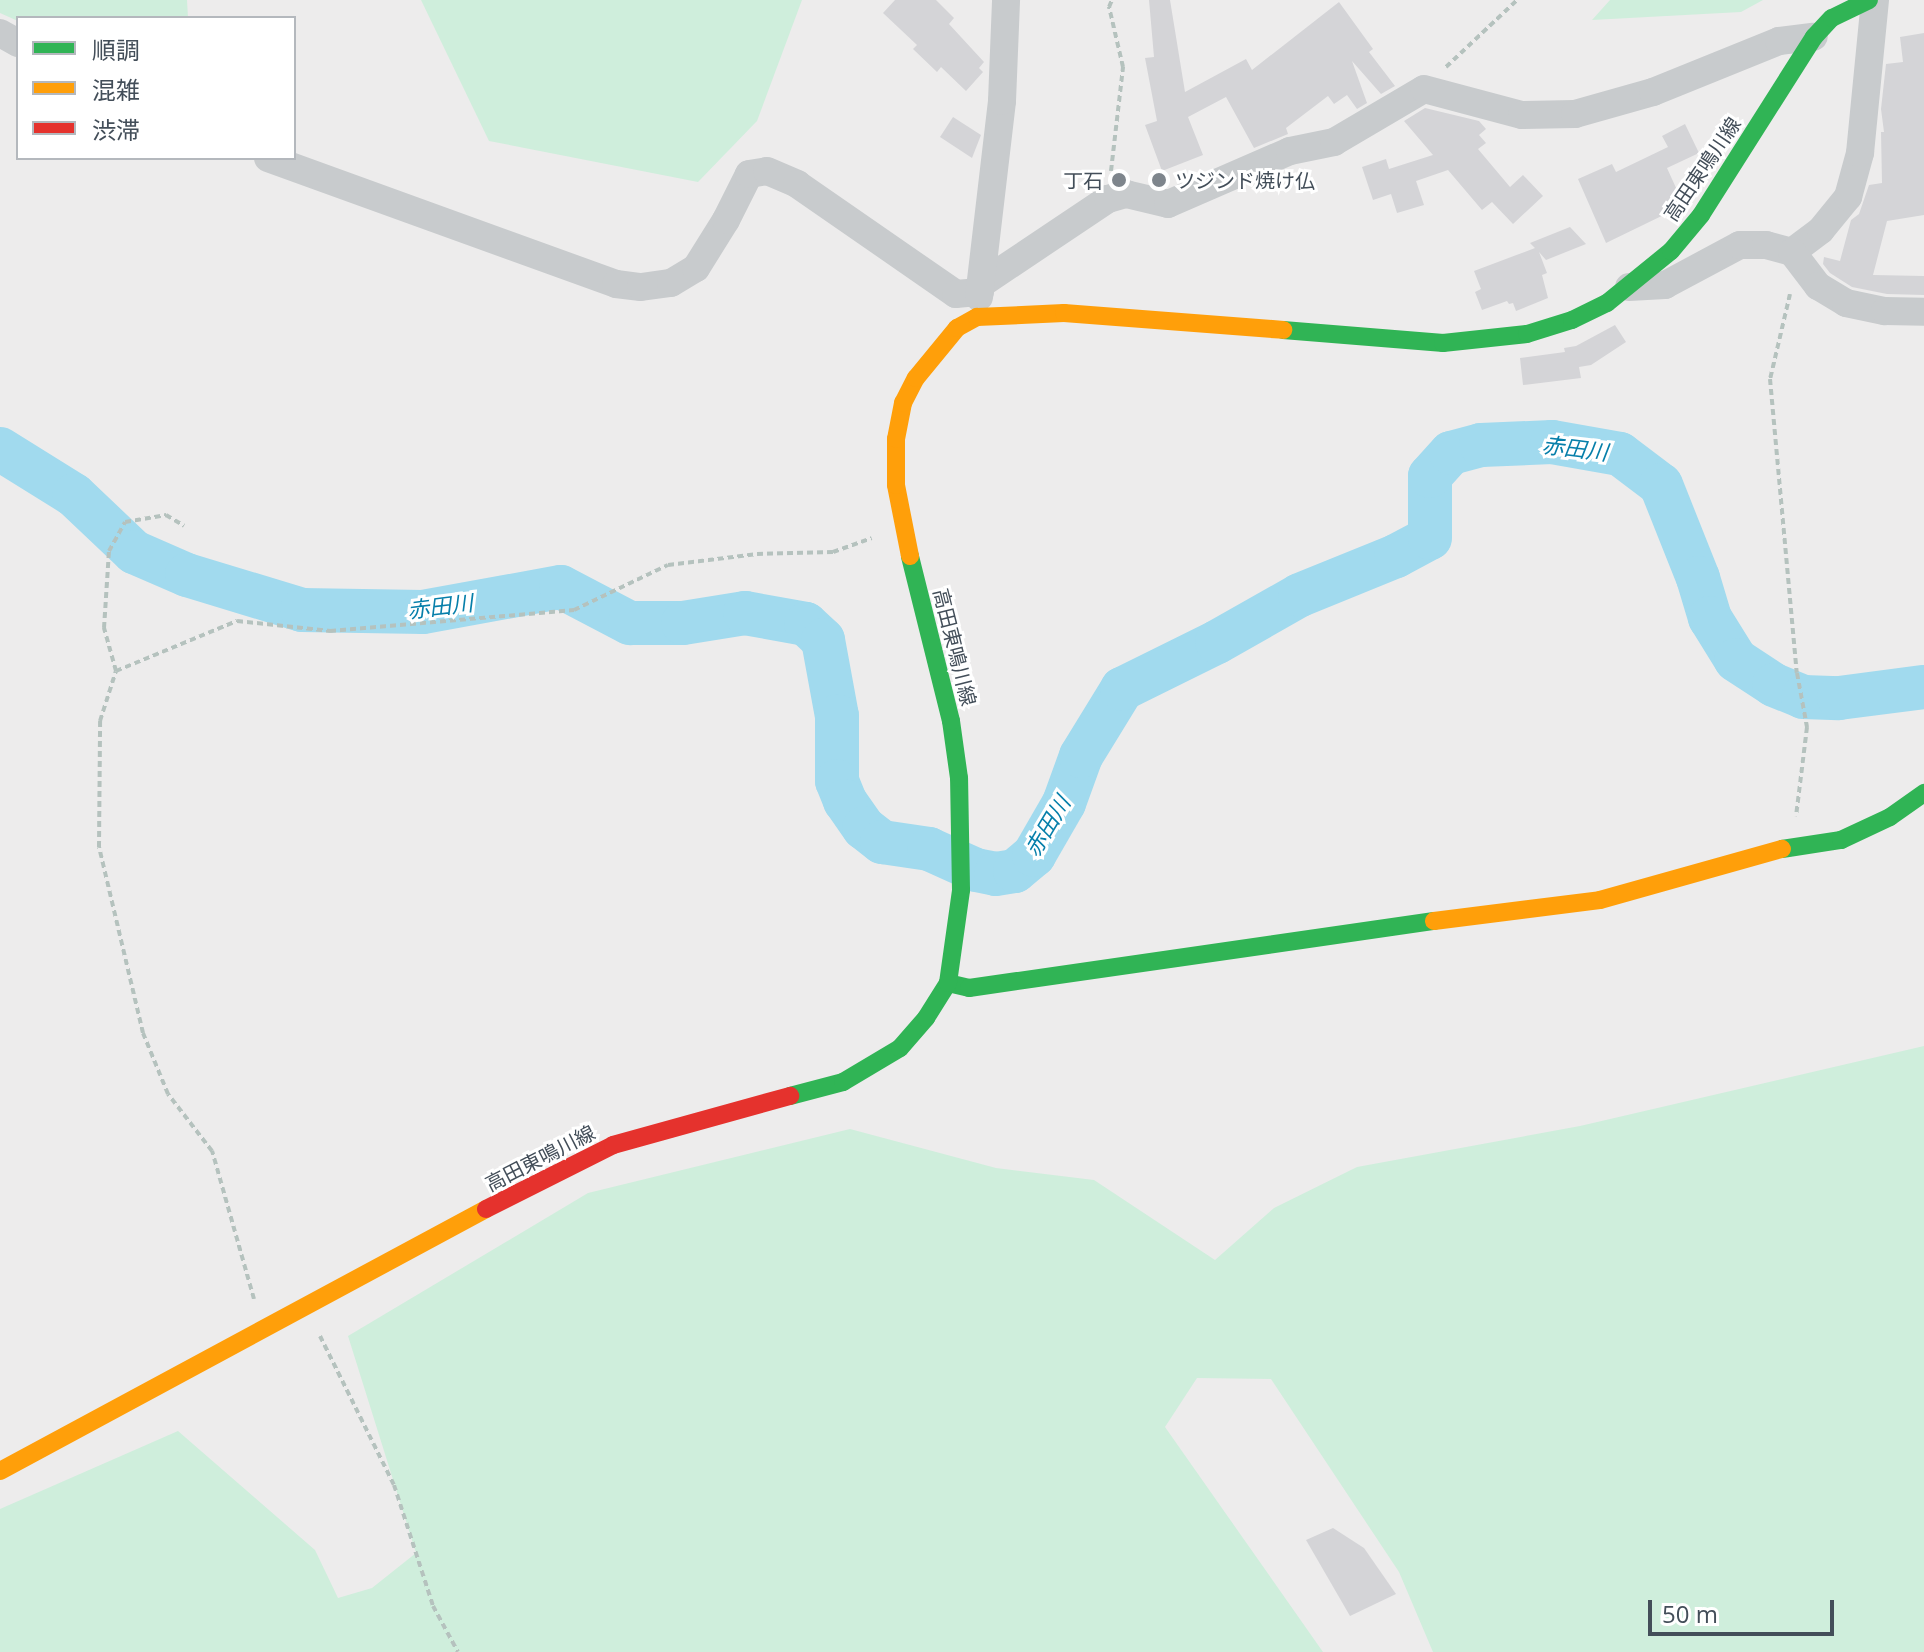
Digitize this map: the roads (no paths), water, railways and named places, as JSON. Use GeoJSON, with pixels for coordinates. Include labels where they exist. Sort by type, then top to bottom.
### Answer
{"type":"FeatureCollection","features":[{"type":"Feature","properties":{"kind":"main road","name":"高田東鳴川線"},"geometry":{"type":"LineString","coordinates":[[0,1471],[543,1178],[613,1145],[662,1129],[843,1082],[900,1048],[926,1018],[948,983],[961,890],[959,778],[951,721],[903,528],[896,485],[896,439],[903,403],[936,351],[979,298],[1064,313],[1443,343],[1542,329],[1572,320],[1629,287],[1671,251],[1701,215],[1814,37],[1832,18],[1869,0]]}},
{"type":"Feature","properties":{"kind":"main road"},"geometry":{"type":"LineString","coordinates":[[948,983],[969,988],[1494,912],[1600,900],[1789,847],[1841,840],[1890,817],[1924,793]]}},
{"type":"Feature","properties":{"kind":"street"},"geometry":{"type":"LineString","coordinates":[[979,298],[1002,101],[1006,0]]}},
{"type":"Feature","properties":{"kind":"street"},"geometry":{"type":"LineString","coordinates":[[1792,252],[1821,230],[1848,197],[1860,153],[1875,0]]}},
{"type":"Feature","properties":{"kind":"street"},"geometry":{"type":"LineString","coordinates":[[274,160],[616,284],[641,287],[671,283],[696,268],[726,220],[749,174],[767,171],[797,184],[956,294],[979,298],[1108,199],[1126,194],[1168,204],[1290,151],[1334,142],[1424,89],[1522,115],[1575,114],[1653,92],[1779,41],[1814,37]]}},
{"type":"Feature","properties":{"kind":"street"},"geometry":{"type":"LineString","coordinates":[[1629,287],[1665,285],[1740,245],[1766,245],[1792,252],[1818,286],[1846,303],[1885,311],[1924,312]]}},
{"type":"Feature","properties":{"kind":"waterway","name":"赤田川"},"geometry":{"type":"LineString","coordinates":[[0,449],[74,495],[134,552],[187,575],[302,610],[423,612],[561,587],[630,623],[683,623],[745,613],[806,624],[823,640],[837,716],[837,781],[845,801],[864,828],[882,842],[929,849],[976,870],[996,874],[1015,871],[1034,855],[1064,803],[1081,756],[1122,689],[1217,642],[1300,595],[1396,556],[1430,538],[1430,476],[1451,453],[1481,445],[1552,442],[1620,454],[1661,485],[1698,578],[1710,618],[1736,660],[1774,685],[1803,697],[1839,698],[1924,687]]}},
{"type":"Feature","properties":{"kind":"place","name":"丁石"},"geometry":{"type":"Point","coordinates":[1119,180]}},
{"type":"Feature","properties":{"kind":"place","name":"ツジンド焼け仏"},"geometry":{"type":"Point","coordinates":[1159,180]}}]}
